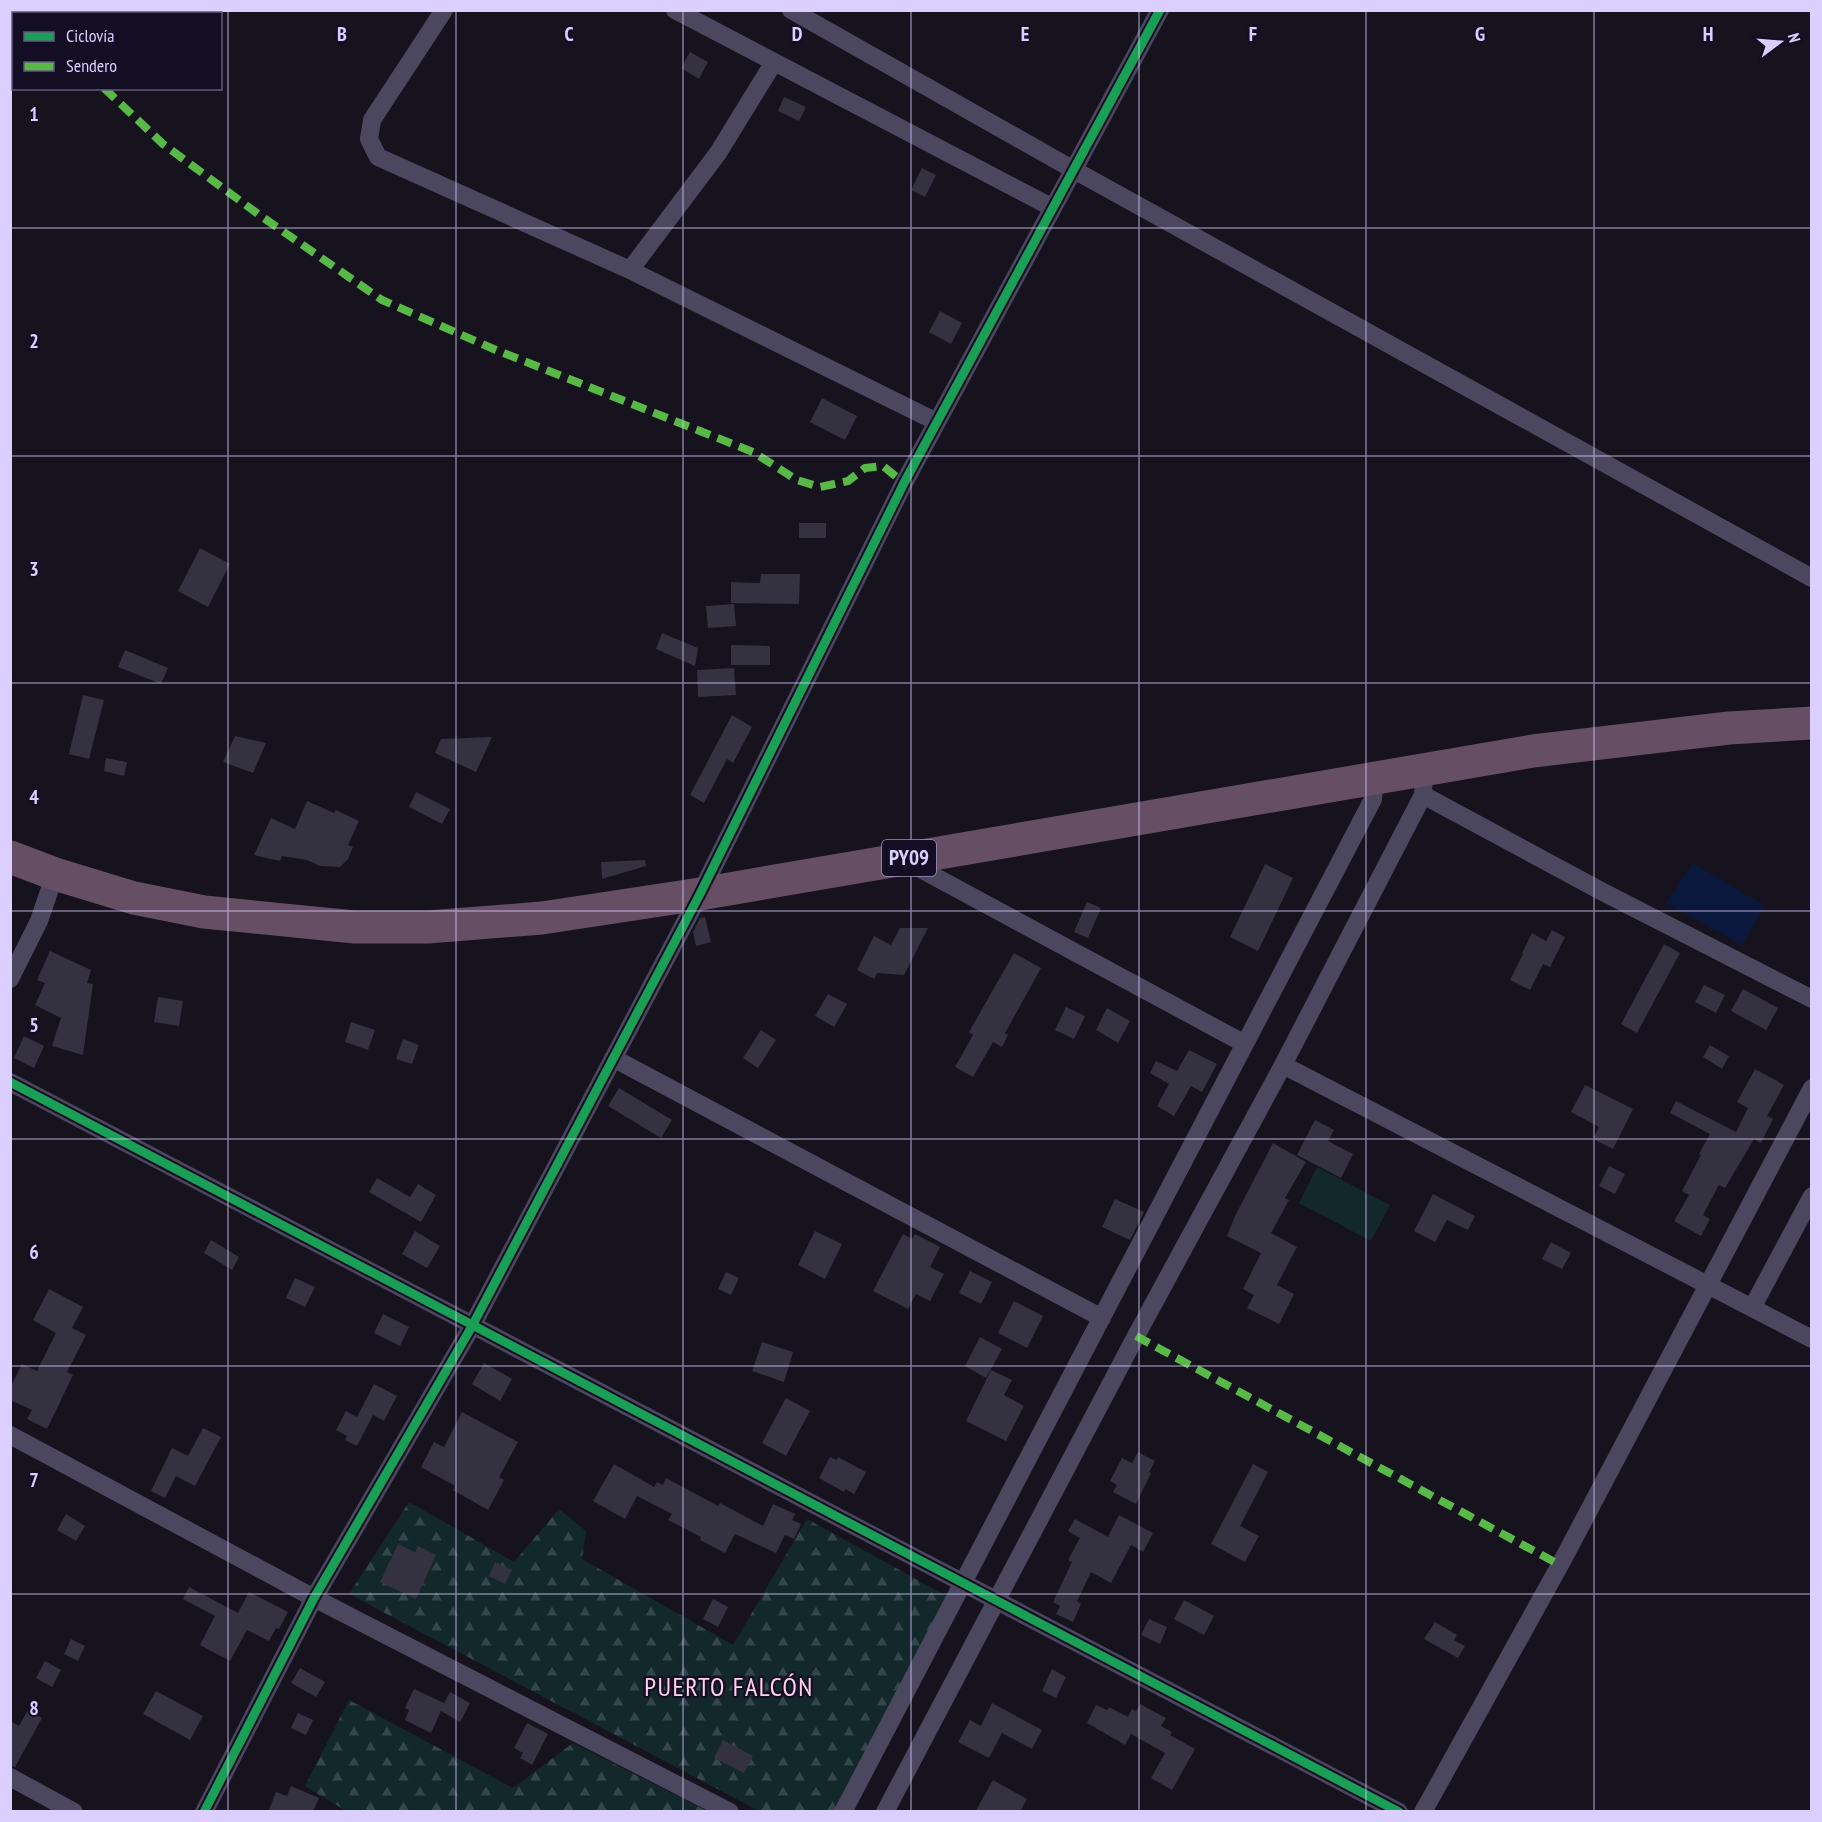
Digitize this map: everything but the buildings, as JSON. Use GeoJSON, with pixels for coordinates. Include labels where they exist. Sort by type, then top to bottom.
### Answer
{"type":"FeatureCollection","features":[{"type":"Feature","properties":{"kind":"highway","name":"PY09"},"geometry":{"type":"LineString","coordinates":[[10,856],[55,874],[134,898],[204,912],[355,927],[428,927],[542,918],[700,894],[1375,778],[1424,783],[1533,751],[1706,730],[1812,723]]}},
{"type":"Feature","properties":{"kind":"street"},"geometry":{"type":"LineString","coordinates":[[444,10],[372,120],[369,139],[378,157],[630,270],[937,422]]}},
{"type":"Feature","properties":{"kind":"street"},"geometry":{"type":"LineString","coordinates":[[675,10],[1053,208]]}},
{"type":"Feature","properties":{"kind":"street"},"geometry":{"type":"LineString","coordinates":[[791,10],[1074,170],[1812,578]]}},
{"type":"Feature","properties":{"kind":"street"},"geometry":{"type":"LineString","coordinates":[[204,1812],[314,1598],[471,1328],[700,894],[904,483],[1160,10]]}},
{"type":"Feature","properties":{"kind":"street"},"geometry":{"type":"LineString","coordinates":[[630,270],[718,153],[774,62]]}},
{"type":"Feature","properties":{"kind":"street"},"geometry":{"type":"LineString","coordinates":[[843,1812],[1373,799],[1375,778]]}},
{"type":"Feature","properties":{"kind":"street"},"geometry":{"type":"LineString","coordinates":[[885,1812],[1136,1336],[1283,1065],[1424,783],[1601,891],[1812,999]]}},
{"type":"Feature","properties":{"kind":"street"},"geometry":{"type":"LineString","coordinates":[[903,859],[1245,1044]]}},
{"type":"Feature","properties":{"kind":"street"},"geometry":{"type":"LineString","coordinates":[[10,979],[39,921],[55,874]]}},
{"type":"Feature","properties":{"kind":"street"},"geometry":{"type":"LineString","coordinates":[[613,1058],[1102,1318]]}},
{"type":"Feature","properties":{"kind":"street"},"geometry":{"type":"LineString","coordinates":[[1283,1065],[1812,1339]]}},
{"type":"Feature","properties":{"kind":"street"},"geometry":{"type":"LineString","coordinates":[[10,1082],[471,1328],[1399,1812]]}},
{"type":"Feature","properties":{"kind":"street"},"geometry":{"type":"LineString","coordinates":[[1423,1812],[1560,1565],[1812,1088]]}},
{"type":"Feature","properties":{"kind":"street"},"geometry":{"type":"LineString","coordinates":[[1752,1308],[1812,1196]]}},
{"type":"Feature","properties":{"kind":"street"},"geometry":{"type":"LineString","coordinates":[[10,1435],[314,1598],[730,1812]]}},
{"type":"Feature","properties":{"kind":"street"},"geometry":{"type":"LineString","coordinates":[[10,1777],[74,1812]]}},
{"type":"Feature","properties":{"kind":"green space"},"geometry":{"type":"Polygon","coordinates":[[[1317,1167],[1390,1205],[1371,1241],[1299,1203],[1317,1167]]]}},
{"type":"Feature","properties":{"kind":"green space"},"geometry":{"type":"Polygon","coordinates":[[[409,1502],[514,1562],[559,1509],[586,1531],[582,1559],[733,1645],[807,1519],[954,1600],[842,1811],[761,1812],[349,1594],[409,1502]]]}},
{"type":"Feature","properties":{"kind":"green space"},"geometry":{"type":"Polygon","coordinates":[[[349,1700],[513,1788],[573,1743],[707,1811],[346,1811],[305,1786],[349,1700]]]}},
{"type":"Feature","properties":{"kind":"water"},"geometry":{"type":"Polygon","coordinates":[[[1693,863],[1765,906],[1742,945],[1666,903],[1693,863]]]}},
{"type":"Feature","properties":{"kind":"marked path"},"geometry":{"type":"LineString","coordinates":[[106,90],[163,144],[258,214],[382,300],[496,350],[753,452],[797,480],[820,487],[848,481],[865,468],[883,466],[904,483]]}},
{"type":"Feature","properties":{"kind":"marked path"},"geometry":{"type":"LineString","coordinates":[[1136,1336],[1560,1565]]}},
{"type":"Feature","properties":{"kind":"cycle path"},"geometry":{"type":"LineString","coordinates":[[204,1812],[314,1598],[471,1328],[700,894],[904,483],[1160,10]]}},
{"type":"Feature","properties":{"kind":"cycle path"},"geometry":{"type":"LineString","coordinates":[[10,1082],[704,1449],[1399,1812]]}},
{"type":"Feature","properties":{"kind":"district","name":"PUERTO FALCÓN"},"geometry":{"type":"Point","coordinates":[729,1687]}}]}
